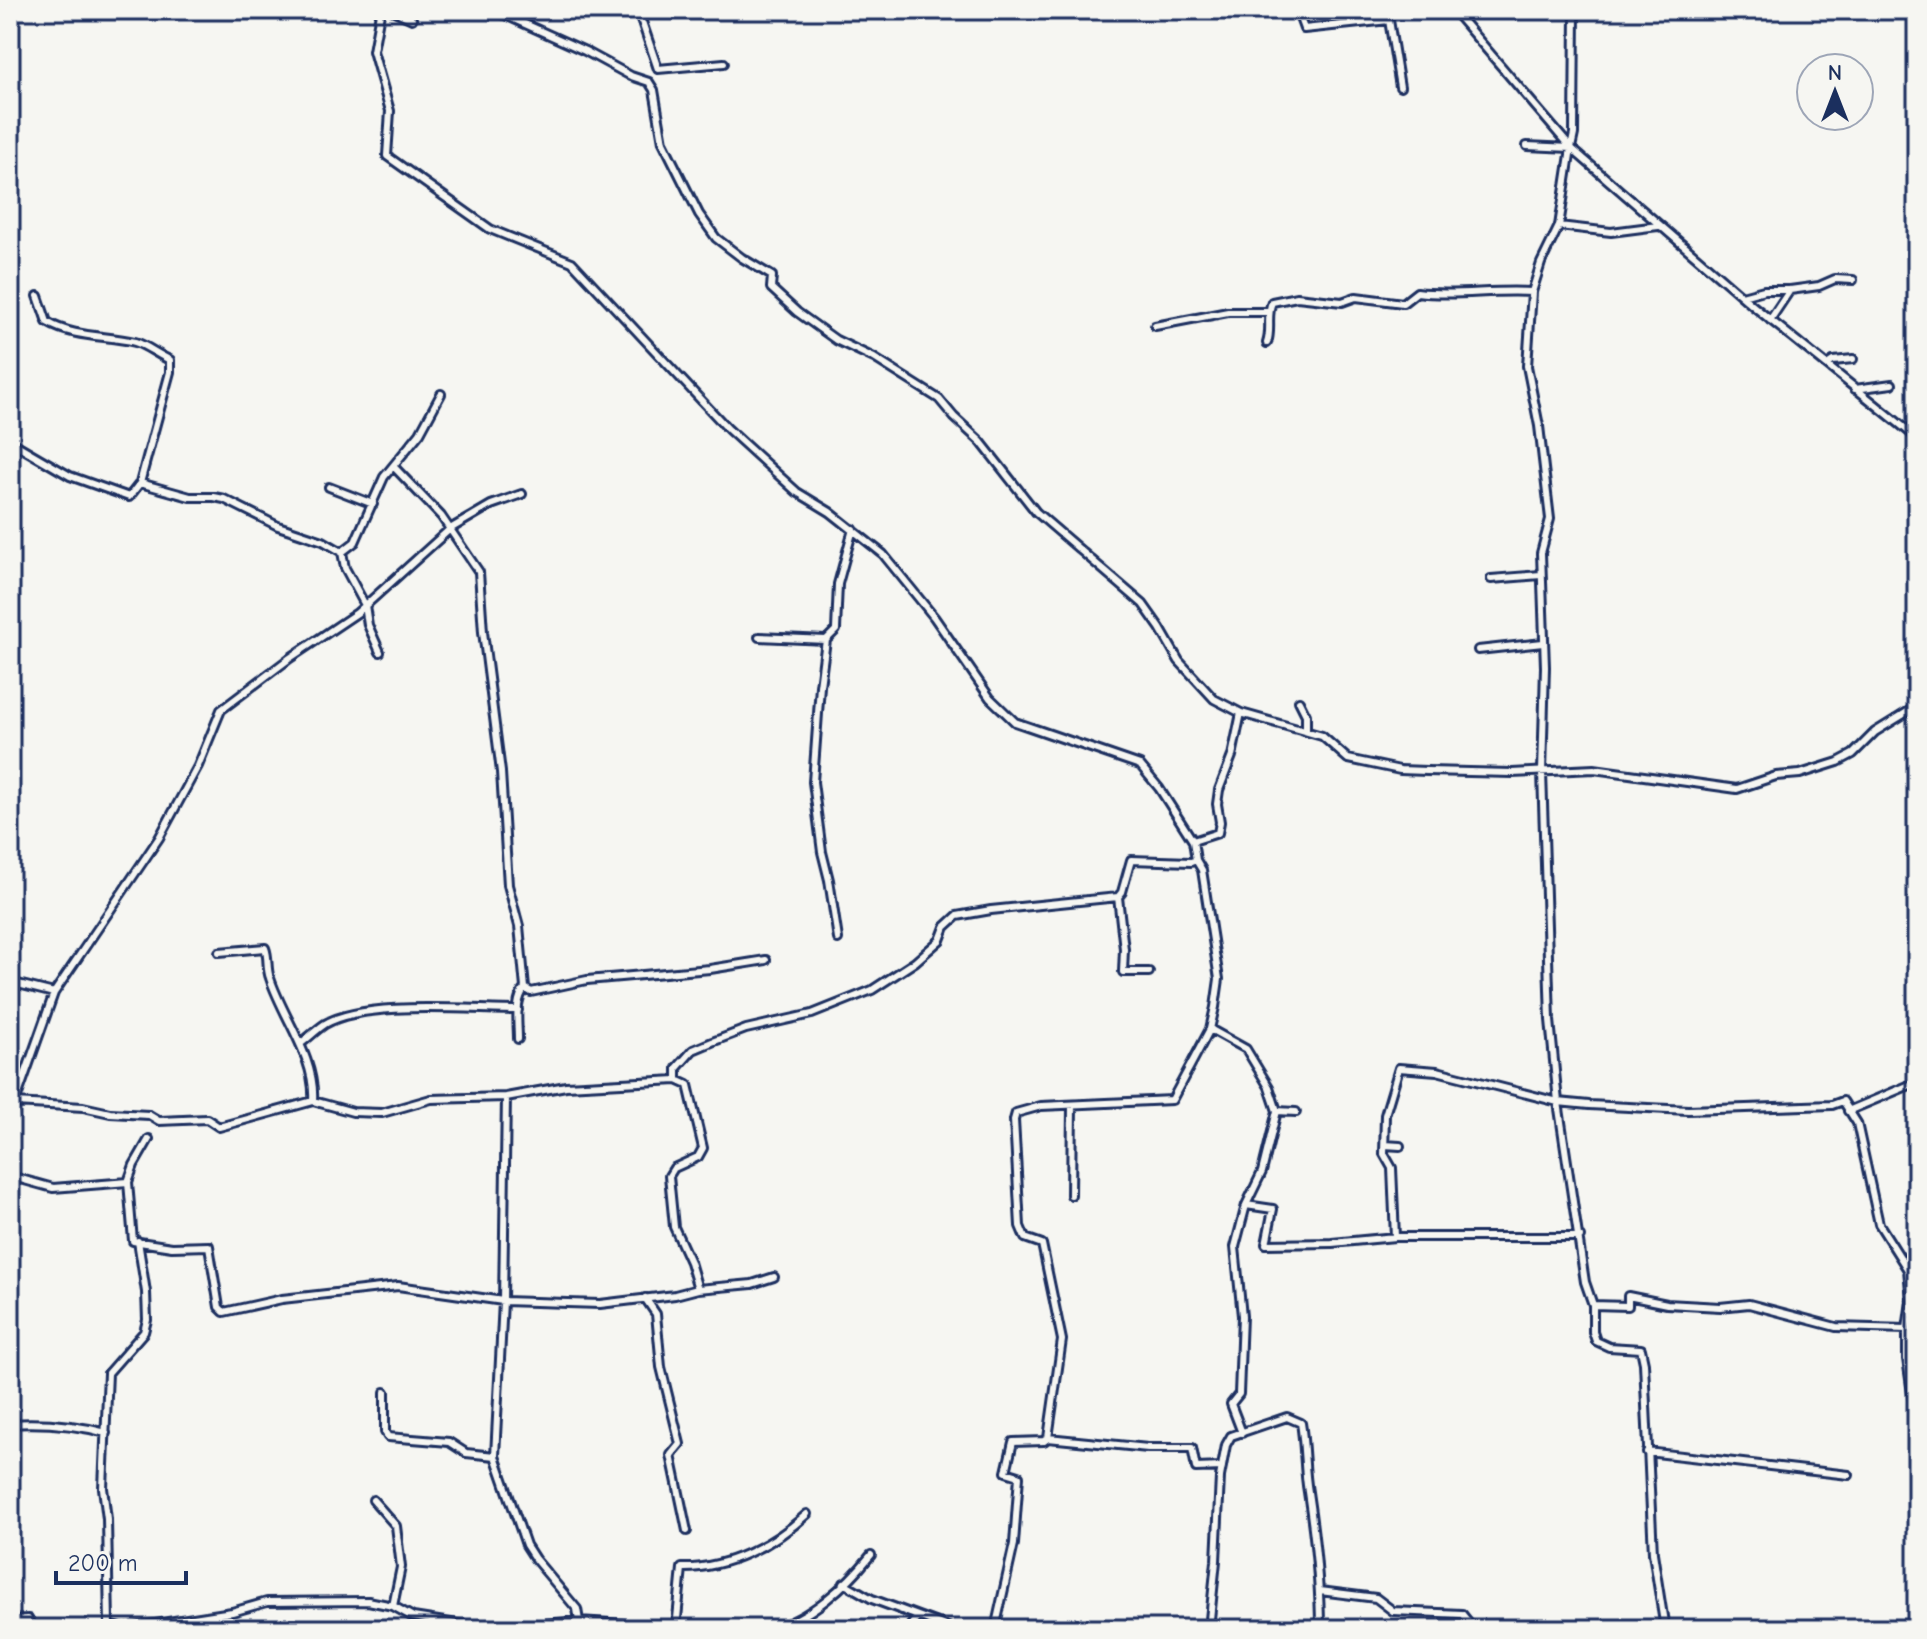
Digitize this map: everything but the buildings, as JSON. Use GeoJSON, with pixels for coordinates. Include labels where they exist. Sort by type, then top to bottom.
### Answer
{"type":"FeatureCollection","features":[{"type":"Feature","properties":{"kind":"street"},"geometry":{"type":"LineString","coordinates":[[392,10],[412,19]]}},
{"type":"Feature","properties":{"kind":"street"},"geometry":{"type":"LineString","coordinates":[[494,10],[649,82],[654,90],[663,142],[699,214],[716,238],[772,276],[771,288],[776,295],[826,333],[874,358],[939,399],[981,442],[1036,512],[1143,604],[1187,672],[1214,699],[1241,713],[1322,736],[1348,759],[1400,770],[1542,772],[1594,769],[1737,789],[1776,776],[1800,774],[1838,762],[1853,754],[1875,732],[1917,706]]}},
{"type":"Feature","properties":{"kind":"street"},"geometry":{"type":"LineString","coordinates":[[638,10],[658,69],[724,63]]}},
{"type":"Feature","properties":{"kind":"street"},"geometry":{"type":"LineString","coordinates":[[1297,10],[1304,29],[1389,20],[1400,87]]}},
{"type":"Feature","properties":{"kind":"street"},"geometry":{"type":"LineString","coordinates":[[1453,10],[1571,148],[1770,320],[1917,438]]}},
{"type":"Feature","properties":{"kind":"street"},"geometry":{"type":"LineString","coordinates":[[1575,10],[1574,134],[1559,226],[1541,263],[1532,292],[1527,366],[1539,426],[1550,519],[1541,553],[1545,667],[1542,772],[1550,1020],[1558,1102],[1585,1282],[1593,1305],[1593,1332],[1596,1341],[1609,1347],[1641,1349],[1644,1363],[1653,1553],[1665,1629]]}},
{"type":"Feature","properties":{"kind":"street"},"geometry":{"type":"LineString","coordinates":[[380,11],[373,51],[390,111],[387,156],[490,229],[572,262],[728,429],[797,492],[853,529],[883,554],[990,698],[1015,722],[1140,765],[1159,788],[1193,841],[1196,860],[1202,870],[1219,979],[1210,1029],[1172,1100],[1041,1106],[1016,1113],[1014,1120],[1020,1226],[1025,1238],[1042,1244],[1062,1340],[1048,1438]]}},
{"type":"Feature","properties":{"kind":"street"},"geometry":{"type":"LineString","coordinates":[[1527,146],[1571,148]]}},
{"type":"Feature","properties":{"kind":"street"},"geometry":{"type":"LineString","coordinates":[[1559,226],[1611,232],[1659,226]]}},
{"type":"Feature","properties":{"kind":"street"},"geometry":{"type":"LineString","coordinates":[[1742,296],[1764,290],[1819,286],[1835,279],[1853,280]]}},
{"type":"Feature","properties":{"kind":"street"},"geometry":{"type":"LineString","coordinates":[[1267,343],[1271,333],[1268,312],[1272,302],[1297,297],[1342,302],[1356,297],[1403,303],[1417,292],[1444,296],[1507,290],[1532,292]]}},
{"type":"Feature","properties":{"kind":"street"},"geometry":{"type":"LineString","coordinates":[[1770,320],[1790,290]]}},
{"type":"Feature","properties":{"kind":"street"},"geometry":{"type":"LineString","coordinates":[[10,441],[70,476],[129,497],[140,483],[171,362],[137,343],[56,328],[47,322],[38,296]]}},
{"type":"Feature","properties":{"kind":"street"},"geometry":{"type":"LineString","coordinates":[[1155,326],[1228,312],[1268,312]]}},
{"type":"Feature","properties":{"kind":"street"},"geometry":{"type":"LineString","coordinates":[[1827,365],[1833,361],[1853,359]]}},
{"type":"Feature","properties":{"kind":"street"},"geometry":{"type":"LineString","coordinates":[[1855,389],[1892,384]]}},
{"type":"Feature","properties":{"kind":"street"},"geometry":{"type":"LineString","coordinates":[[342,552],[355,542],[384,477],[420,433],[441,394]]}},
{"type":"Feature","properties":{"kind":"street"},"geometry":{"type":"LineString","coordinates":[[394,467],[450,529],[479,572],[483,632],[501,772],[508,885],[519,926],[525,988]]}},
{"type":"Feature","properties":{"kind":"street"},"geometry":{"type":"LineString","coordinates":[[140,483],[190,497],[224,499],[278,526],[323,541],[342,552],[345,568],[365,605],[368,625],[380,652]]}},
{"type":"Feature","properties":{"kind":"street"},"geometry":{"type":"LineString","coordinates":[[329,487],[373,504]]}},
{"type":"Feature","properties":{"kind":"street"},"geometry":{"type":"LineString","coordinates":[[10,1121],[54,993],[159,838],[198,766],[221,710],[357,613],[450,529],[491,505],[522,494]]}},
{"type":"Feature","properties":{"kind":"street"},"geometry":{"type":"LineString","coordinates":[[838,939],[813,782],[826,640],[836,630],[838,584],[853,529]]}},
{"type":"Feature","properties":{"kind":"street"},"geometry":{"type":"LineString","coordinates":[[1491,579],[1541,575]]}},
{"type":"Feature","properties":{"kind":"street"},"geometry":{"type":"LineString","coordinates":[[759,637],[826,640]]}},
{"type":"Feature","properties":{"kind":"street"},"geometry":{"type":"LineString","coordinates":[[1478,650],[1543,643]]}},
{"type":"Feature","properties":{"kind":"street"},"geometry":{"type":"LineString","coordinates":[[1299,701],[1306,715],[1306,731]]}},
{"type":"Feature","properties":{"kind":"street"},"geometry":{"type":"LineString","coordinates":[[1193,841],[1218,833],[1219,790],[1232,756],[1241,713]]}},
{"type":"Feature","properties":{"kind":"street"},"geometry":{"type":"LineString","coordinates":[[1149,972],[1123,972],[1124,949],[1118,897],[1131,860],[1196,860]]}},
{"type":"Feature","properties":{"kind":"street"},"geometry":{"type":"LineString","coordinates":[[677,1080],[677,1068],[693,1050],[746,1029],[821,1011],[872,990],[915,962],[940,940],[945,927],[957,916],[1118,897]]}},
{"type":"Feature","properties":{"kind":"street"},"geometry":{"type":"LineString","coordinates":[[219,952],[265,948],[268,973],[280,1006],[300,1044],[314,1088],[313,1101]]}},
{"type":"Feature","properties":{"kind":"street"},"geometry":{"type":"LineString","coordinates":[[525,988],[531,992],[587,980],[710,969],[766,960]]}},
{"type":"Feature","properties":{"kind":"street"},"geometry":{"type":"LineString","coordinates":[[10,982],[54,993]]}},
{"type":"Feature","properties":{"kind":"street"},"geometry":{"type":"LineString","coordinates":[[518,1039],[520,993],[525,988]]}},
{"type":"Feature","properties":{"kind":"street"},"geometry":{"type":"LineString","coordinates":[[300,1044],[325,1024],[347,1015],[374,1010],[518,1010]]}},
{"type":"Feature","properties":{"kind":"street"},"geometry":{"type":"LineString","coordinates":[[1210,1029],[1246,1049],[1269,1087],[1277,1111],[1262,1172],[1246,1205],[1235,1247],[1242,1316],[1239,1394],[1231,1404],[1242,1433]]}},
{"type":"Feature","properties":{"kind":"street"},"geometry":{"type":"LineString","coordinates":[[1395,1237],[1392,1168],[1384,1154],[1385,1115],[1399,1068],[1437,1071],[1558,1102],[1650,1110],[1832,1105],[1843,1101],[1857,1123],[1879,1224],[1908,1270],[1911,1301],[1907,1359],[1917,1428]]}},
{"type":"Feature","properties":{"kind":"street"},"geometry":{"type":"LineString","coordinates":[[15,1103],[149,1115],[159,1121],[207,1119],[219,1127],[313,1101],[353,1112],[382,1113],[431,1099],[506,1097],[566,1086],[677,1080],[688,1085],[703,1148],[698,1157],[674,1168],[669,1176],[674,1227],[698,1289]]}},
{"type":"Feature","properties":{"kind":"street"},"geometry":{"type":"LineString","coordinates":[[1848,1111],[1917,1082]]}},
{"type":"Feature","properties":{"kind":"street"},"geometry":{"type":"LineString","coordinates":[[506,1097],[503,1301],[495,1456],[526,1545],[577,1609],[579,1621]]}},
{"type":"Feature","properties":{"kind":"street"},"geometry":{"type":"LineString","coordinates":[[1071,1195],[1072,1105]]}},
{"type":"Feature","properties":{"kind":"street"},"geometry":{"type":"LineString","coordinates":[[1277,1111],[1296,1112]]}},
{"type":"Feature","properties":{"kind":"street"},"geometry":{"type":"LineString","coordinates":[[149,1139],[128,1182],[133,1241],[172,1247],[209,1246],[219,1307],[224,1312],[282,1299],[398,1286],[503,1301],[600,1304],[752,1284],[774,1277]]}},
{"type":"Feature","properties":{"kind":"street"},"geometry":{"type":"LineString","coordinates":[[1385,1145],[1400,1146]]}},
{"type":"Feature","properties":{"kind":"street"},"geometry":{"type":"LineString","coordinates":[[10,1176],[53,1188],[128,1182]]}},
{"type":"Feature","properties":{"kind":"street"},"geometry":{"type":"LineString","coordinates":[[1246,1205],[1273,1209],[1266,1244],[1332,1243],[1395,1237],[1580,1237]]}},
{"type":"Feature","properties":{"kind":"street"},"geometry":{"type":"LineString","coordinates":[[138,1241],[147,1320],[144,1332],[108,1373],[103,1488],[107,1519],[109,1625],[122,1628],[232,1612],[267,1602],[368,1601],[393,1606],[413,1617],[483,1628],[579,1621],[626,1624],[641,1629]]}},
{"type":"Feature","properties":{"kind":"street"},"geometry":{"type":"LineString","coordinates":[[1593,1305],[1628,1306],[1628,1296],[1667,1304],[1720,1307],[1749,1304],[1836,1327],[1907,1329]]}},
{"type":"Feature","properties":{"kind":"street"},"geometry":{"type":"LineString","coordinates":[[645,1298],[656,1314],[661,1367],[680,1444],[671,1455],[687,1531]]}},
{"type":"Feature","properties":{"kind":"street"},"geometry":{"type":"LineString","coordinates":[[385,1392],[385,1432],[388,1437],[449,1442],[466,1453],[495,1456]]}},
{"type":"Feature","properties":{"kind":"street"},"geometry":{"type":"LineString","coordinates":[[1209,1629],[1226,1445],[1231,1436],[1287,1417],[1301,1423],[1307,1490],[1316,1535],[1320,1629]]}},
{"type":"Feature","properties":{"kind":"street"},"geometry":{"type":"LineString","coordinates":[[10,1424],[86,1428],[106,1433]]}},
{"type":"Feature","properties":{"kind":"street"},"geometry":{"type":"LineString","coordinates":[[995,1629],[1014,1544],[1019,1476],[1006,1472],[1013,1442],[1044,1441],[1048,1438],[1148,1448],[1192,1448],[1196,1468],[1222,1467]]}},
{"type":"Feature","properties":{"kind":"street"},"geometry":{"type":"LineString","coordinates":[[1647,1452],[1849,1475]]}},
{"type":"Feature","properties":{"kind":"street"},"geometry":{"type":"LineString","coordinates":[[373,1500],[396,1526],[401,1567],[393,1606]]}},
{"type":"Feature","properties":{"kind":"street"},"geometry":{"type":"LineString","coordinates":[[676,1629],[682,1568],[704,1568],[745,1555],[795,1525],[807,1514]]}},
{"type":"Feature","properties":{"kind":"street"},"geometry":{"type":"LineString","coordinates":[[771,1629],[806,1614],[844,1583],[871,1555]]}},
{"type":"Feature","properties":{"kind":"street"},"geometry":{"type":"LineString","coordinates":[[844,1583],[872,1599],[953,1629]]}},
{"type":"Feature","properties":{"kind":"street"},"geometry":{"type":"LineString","coordinates":[[1320,1591],[1376,1598],[1393,1611],[1462,1614],[1474,1629]]}},
{"type":"Feature","properties":{"kind":"street"},"geometry":{"type":"LineString","coordinates":[[908,1629],[917,1617]]}},
{"type":"Feature","properties":{"kind":"street"},"geometry":{"type":"LineString","coordinates":[[10,1620],[28,1619],[32,1629]]}}]}
